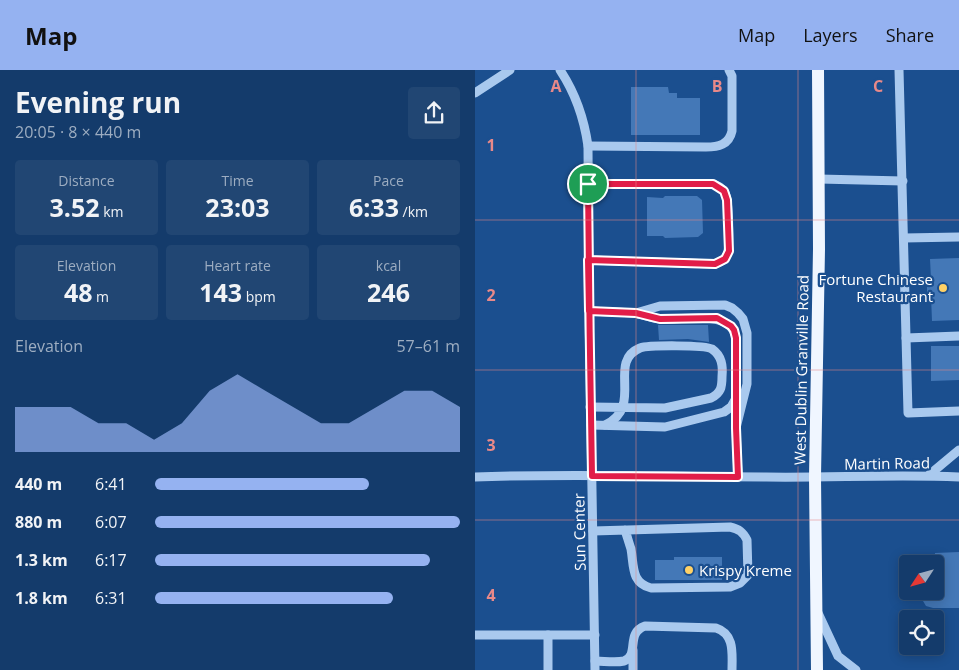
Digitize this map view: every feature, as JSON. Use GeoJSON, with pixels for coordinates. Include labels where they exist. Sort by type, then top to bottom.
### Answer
{"type":"FeatureCollection","features":[{"type":"Feature","properties":{"kind":"main road","name":"West Dublin Granville Road"},"geometry":{"type":"LineString","coordinates":[[817,670],[815,478],[819,250],[818,70]]}},
{"type":"Feature","properties":{"kind":"street"},"geometry":{"type":"LineString","coordinates":[[475,93],[510,70]]}},
{"type":"Feature","properties":{"kind":"street"},"geometry":{"type":"LineString","coordinates":[[588,146],[706,147],[723,144],[729,139],[732,131],[732,76],[729,70]]}},
{"type":"Feature","properties":{"kind":"street"},"geometry":{"type":"LineString","coordinates":[[899,70],[908,412],[959,411]]}},
{"type":"Feature","properties":{"kind":"street","name":"Sun Center"},"geometry":{"type":"LineString","coordinates":[[563,71],[579,104],[586,129],[588,146],[588,260],[595,666]]}},
{"type":"Feature","properties":{"kind":"street"},"geometry":{"type":"LineString","coordinates":[[819,179],[903,180]]}},
{"type":"Feature","properties":{"kind":"street"},"geometry":{"type":"LineString","coordinates":[[588,184],[717,185],[724,191],[727,200],[729,251],[725,259],[715,264],[588,260]]}},
{"type":"Feature","properties":{"kind":"street"},"geometry":{"type":"LineString","coordinates":[[904,238],[959,237]]}},
{"type":"Feature","properties":{"kind":"street"},"geometry":{"type":"LineString","coordinates":[[636,313],[660,306],[725,305],[738,313],[743,319],[747,333],[747,384],[736,428]]}},
{"type":"Feature","properties":{"kind":"street"},"geometry":{"type":"LineString","coordinates":[[589,311],[636,313],[660,319],[717,318],[731,326],[736,338],[738,477]]}},
{"type":"Feature","properties":{"kind":"street"},"geometry":{"type":"LineString","coordinates":[[906,338],[959,336]]}},
{"type":"Feature","properties":{"kind":"street"},"geometry":{"type":"LineString","coordinates":[[590,407],[623,407],[665,408],[716,396],[721,389],[723,368],[718,354],[712,349],[703,346],[646,346],[640,348],[631,354],[626,362],[623,407],[617,419],[605,425]]}},
{"type":"Feature","properties":{"kind":"street"},"geometry":{"type":"LineString","coordinates":[[591,425],[674,426],[724,412],[731,408],[736,397]]}},
{"type":"Feature","properties":{"kind":"street"},"geometry":{"type":"LineString","coordinates":[[929,476],[959,450]]}},
{"type":"Feature","properties":{"kind":"street","name":"Martin Road"},"geometry":{"type":"LineString","coordinates":[[475,477],[959,477]]}},
{"type":"Feature","properties":{"kind":"street"},"geometry":{"type":"LineString","coordinates":[[593,531],[696,527],[737,528],[747,540],[748,574],[740,583],[730,587],[651,588],[645,586],[638,581],[633,572],[631,550],[625,530]]}},
{"type":"Feature","properties":{"kind":"street"},"geometry":{"type":"LineString","coordinates":[[816,608],[839,656],[856,670]]}},
{"type":"Feature","properties":{"kind":"street"},"geometry":{"type":"LineString","coordinates":[[633,670],[635,633],[639,628],[645,626],[715,628],[723,631],[729,638],[732,647],[732,670]]}},
{"type":"Feature","properties":{"kind":"street"},"geometry":{"type":"LineString","coordinates":[[475,635],[595,635]]}},
{"type":"Feature","properties":{"kind":"street"},"geometry":{"type":"LineString","coordinates":[[548,635],[548,670]]}},
{"type":"Feature","properties":{"kind":"street"},"geometry":{"type":"LineString","coordinates":[[595,666],[626,660],[631,655],[633,648]]}},
{"type":"Feature","properties":{"kind":"building"},"geometry":{"type":"Polygon","coordinates":[[[631,87],[668,87],[669,93],[677,93],[677,98],[700,98],[700,135],[631,135],[631,87]]]}},
{"type":"Feature","properties":{"kind":"building"},"geometry":{"type":"Polygon","coordinates":[[[665,196],[697,196],[702,200],[703,233],[698,237],[665,238],[663,236],[647,236],[647,197],[663,198],[665,196]]]}},
{"type":"Feature","properties":{"kind":"building","name":"Fortune Chinese Restaurant"},"geometry":{"type":"Polygon","coordinates":[[[959,258],[959,320],[932,321],[931,296],[927,297],[927,279],[931,279],[930,259],[959,258]]]}},
{"type":"Feature","properties":{"kind":"building"},"geometry":{"type":"Polygon","coordinates":[[[658,325],[708,325],[709,342],[688,339],[659,340],[658,325]]]}},
{"type":"Feature","properties":{"kind":"building"},"geometry":{"type":"Polygon","coordinates":[[[931,346],[959,346],[959,380],[931,381],[931,346]]]}},
{"type":"Feature","properties":{"kind":"building"},"geometry":{"type":"Polygon","coordinates":[[[959,552],[959,608],[933,608],[926,606],[923,601],[944,600],[944,555],[935,555],[935,553],[959,552]]]}},
{"type":"Feature","properties":{"kind":"building","name":"Krispy Kreme"},"geometry":{"type":"Polygon","coordinates":[[[674,557],[722,557],[722,580],[655,580],[655,560],[674,560],[674,557]]]}},
{"type":"Feature","properties":{"kind":"place","name":"Fortune Chinese Restaurant"},"geometry":{"type":"Point","coordinates":[943,288]}},
{"type":"Feature","properties":{"kind":"place","name":"Krispy Kreme"},"geometry":{"type":"Point","coordinates":[689,570]}},
{"type":"Feature","properties":{"kind":"route"},"geometry":{"type":"LineString","coordinates":[[588,184],[588,260],[592,476],[738,477],[736,338],[731,326],[717,318],[660,319],[636,313],[589,311],[588,260],[715,264],[725,259],[729,251],[727,195],[721,188],[713,184],[588,184]]}}]}
